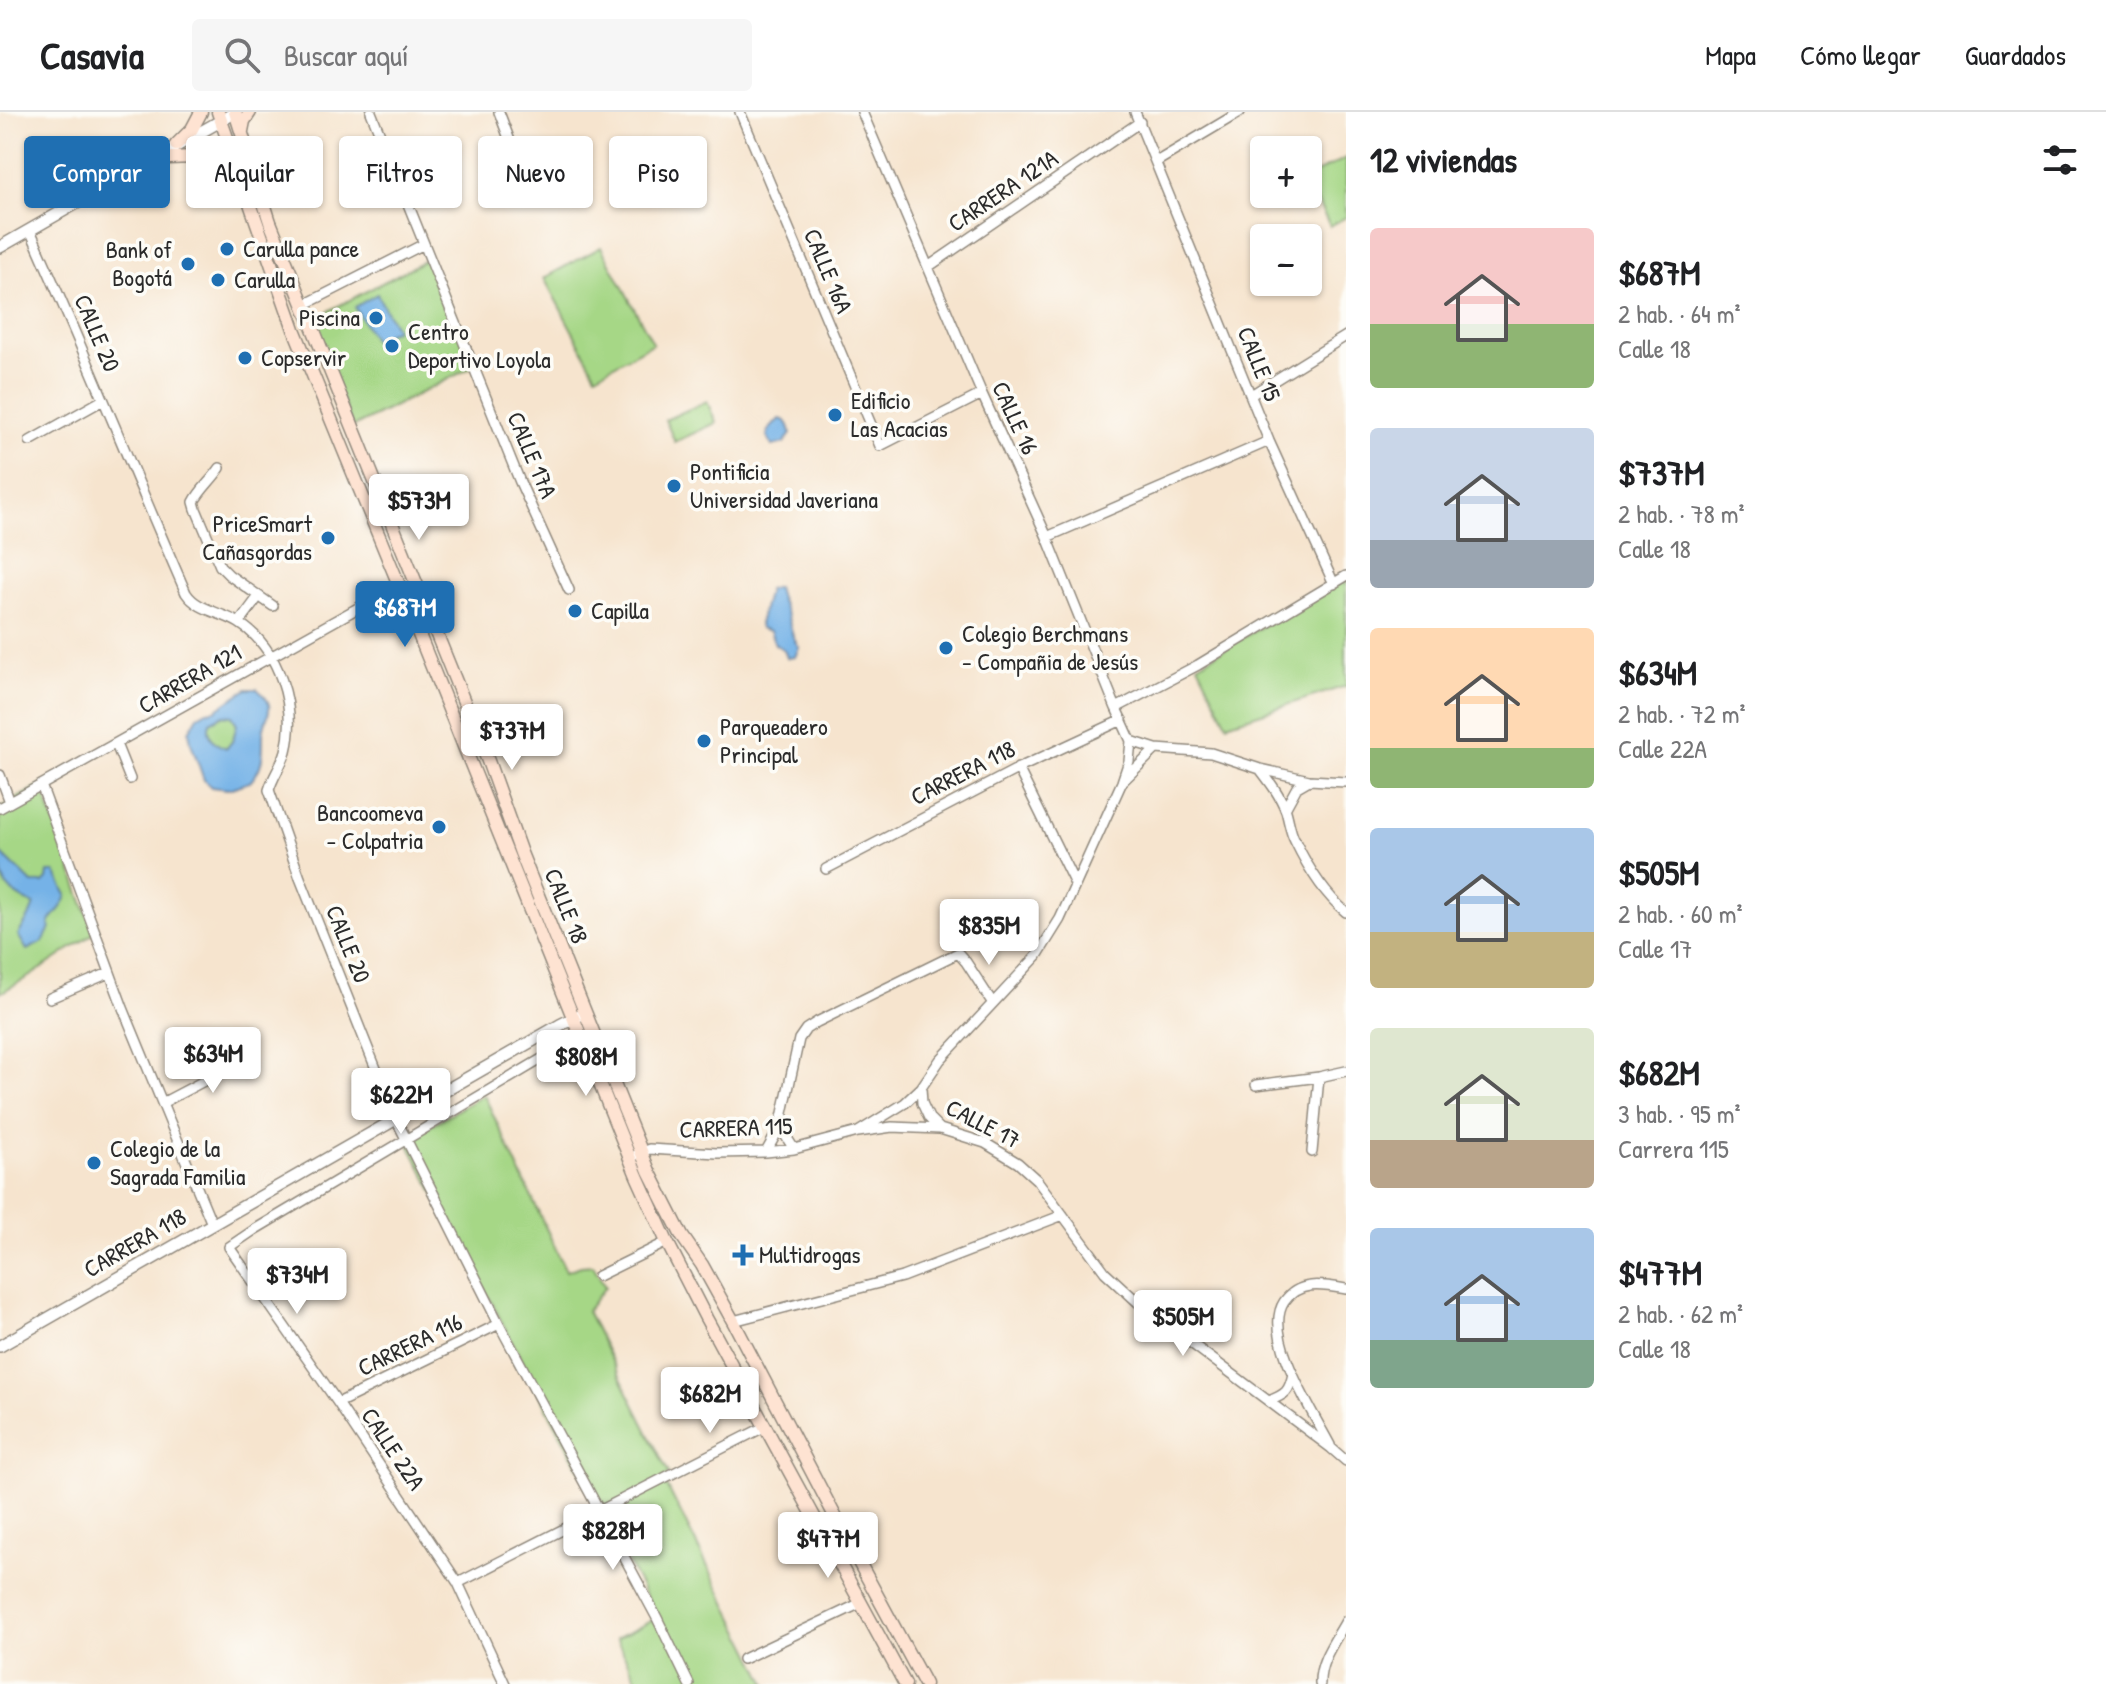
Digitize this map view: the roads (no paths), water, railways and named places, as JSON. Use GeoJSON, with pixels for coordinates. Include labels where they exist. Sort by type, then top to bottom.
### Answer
{"type":"FeatureCollection","features":[{"type":"Feature","properties":{"kind":"main road"},"geometry":{"type":"LineString","coordinates":[[176,145],[192,129],[201,112]]}},
{"type":"Feature","properties":{"kind":"main road","name":"CALLE 18"},"geometry":{"type":"LineString","coordinates":[[235,112],[270,222],[488,761],[579,1016]]}},
{"type":"Feature","properties":{"kind":"main road"},"geometry":{"type":"LineString","coordinates":[[242,131],[250,112]]}},
{"type":"Feature","properties":{"kind":"main road","name":"CALLE 18"},"geometry":{"type":"LineString","coordinates":[[219,116],[226,136]]}},
{"type":"Feature","properties":{"kind":"main road","name":"CALLE 18"},"geometry":{"type":"LineString","coordinates":[[251,208],[294,329],[492,819],[636,1155],[667,1242],[905,1684]]}},
{"type":"Feature","properties":{"kind":"main road","name":"CALLE 18"},"geometry":{"type":"LineString","coordinates":[[636,1155],[733,1321],[925,1684]]}},
{"type":"Feature","properties":{"kind":"street"},"geometry":{"type":"LineString","coordinates":[[170,148],[219,116],[235,112]]}},
{"type":"Feature","properties":{"kind":"street","name":"CALLE 17A"},"geometry":{"type":"LineString","coordinates":[[371,112],[520,482],[569,590]]}},
{"type":"Feature","properties":{"kind":"street"},"geometry":{"type":"LineString","coordinates":[[499,112],[508,136]]}},
{"type":"Feature","properties":{"kind":"street","name":"CALLE 16A"},"geometry":{"type":"LineString","coordinates":[[740,112],[880,446],[982,394]]}},
{"type":"Feature","properties":{"kind":"street","name":"CALLE 16"},"geometry":{"type":"LineString","coordinates":[[862,112],[982,394],[1047,537],[1131,741]]}},
{"type":"Feature","properties":{"kind":"street"},"geometry":{"type":"LineString","coordinates":[[1156,162],[1240,112]]}},
{"type":"Feature","properties":{"kind":"street","name":"CARRERA 121A"},"geometry":{"type":"LineString","coordinates":[[928,267],[1138,117]]}},
{"type":"Feature","properties":{"kind":"street","name":"CALLE 15"},"geometry":{"type":"LineString","coordinates":[[1138,117],[1269,441],[1334,584]]}},
{"type":"Feature","properties":{"kind":"street"},"geometry":{"type":"LineString","coordinates":[[0,247],[68,208]]}},
{"type":"Feature","properties":{"kind":"street","name":"CALLE 20"},"geometry":{"type":"LineString","coordinates":[[30,230],[186,593],[200,606],[239,623],[256,637],[271,656],[288,708],[289,731],[282,763],[269,790],[300,878],[396,1119],[499,1324],[657,1618],[689,1684]]}},
{"type":"Feature","properties":{"kind":"street"},"geometry":{"type":"LineString","coordinates":[[304,305],[424,244]]}},
{"type":"Feature","properties":{"kind":"street"},"geometry":{"type":"LineString","coordinates":[[1251,395],[1346,336]]}},
{"type":"Feature","properties":{"kind":"street"},"geometry":{"type":"LineString","coordinates":[[30,441],[103,400]]}},
{"type":"Feature","properties":{"kind":"street"},"geometry":{"type":"LineString","coordinates":[[1047,537],[1269,441]]}},
{"type":"Feature","properties":{"kind":"street"},"geometry":{"type":"LineString","coordinates":[[220,468],[210,484],[197,496],[194,502],[196,509],[220,566],[273,606]]}},
{"type":"Feature","properties":{"kind":"street"},"geometry":{"type":"LineString","coordinates":[[1116,708],[1198,665],[1346,576]]}},
{"type":"Feature","properties":{"kind":"street","name":"CARRERA 121"},"geometry":{"type":"LineString","coordinates":[[0,808],[399,585]]}},
{"type":"Feature","properties":{"kind":"street"},"geometry":{"type":"LineString","coordinates":[[239,623],[259,596]]}},
{"type":"Feature","properties":{"kind":"street","name":"CARRERA 118"},"geometry":{"type":"LineString","coordinates":[[826,869],[1018,768],[1122,720]]}},
{"type":"Feature","properties":{"kind":"street"},"geometry":{"type":"LineString","coordinates":[[1131,741],[1156,749],[1211,753],[1260,769],[1309,780],[1346,782]]}},
{"type":"Feature","properties":{"kind":"street","name":"CALLE 17"},"geometry":{"type":"LineString","coordinates":[[1131,741],[1122,782],[1060,919],[1037,956],[940,1060],[921,1088],[922,1103],[929,1118],[940,1129],[985,1143],[1018,1163],[1037,1180],[1105,1272],[1143,1307],[1346,1461]]}},
{"type":"Feature","properties":{"kind":"street"},"geometry":{"type":"LineString","coordinates":[[116,744],[130,779]]}},
{"type":"Feature","properties":{"kind":"street"},"geometry":{"type":"LineString","coordinates":[[1122,782],[1156,749]]}},
{"type":"Feature","properties":{"kind":"street"},"geometry":{"type":"LineString","coordinates":[[1018,768],[1075,884]]}},
{"type":"Feature","properties":{"kind":"street"},"geometry":{"type":"LineString","coordinates":[[1260,769],[1277,790],[1294,839],[1313,873],[1330,899],[1346,912]]}},
{"type":"Feature","properties":{"kind":"street"},"geometry":{"type":"LineString","coordinates":[[0,775],[10,802]]}},
{"type":"Feature","properties":{"kind":"street"},"geometry":{"type":"LineString","coordinates":[[1285,809],[1297,787],[1309,780]]}},
{"type":"Feature","properties":{"kind":"street"},"geometry":{"type":"LineString","coordinates":[[41,785],[109,973],[212,1224]]}},
{"type":"Feature","properties":{"kind":"street"},"geometry":{"type":"LineString","coordinates":[[766,1152],[780,1127],[799,1039],[806,1029],[958,953],[992,1002]]}},
{"type":"Feature","properties":{"kind":"street"},"geometry":{"type":"LineString","coordinates":[[50,998],[109,973]]}},
{"type":"Feature","properties":{"kind":"street","name":"CARRERA 118"},"geometry":{"type":"LineString","coordinates":[[0,1346],[579,1016]]}},
{"type":"Feature","properties":{"kind":"street"},"geometry":{"type":"LineString","coordinates":[[406,1139],[560,1048],[578,1048]]}},
{"type":"Feature","properties":{"kind":"street"},"geometry":{"type":"LineString","coordinates":[[162,1103],[240,1062]]}},
{"type":"Feature","properties":{"kind":"street"},"geometry":{"type":"LineString","coordinates":[[1256,1085],[1346,1071]]}},
{"type":"Feature","properties":{"kind":"street"},"geometry":{"type":"LineString","coordinates":[[1312,1152],[1319,1077]]}},
{"type":"Feature","properties":{"kind":"street"},"geometry":{"type":"LineString","coordinates":[[858,1132],[905,1103],[921,1088]]}},
{"type":"Feature","properties":{"kind":"street"},"geometry":{"type":"LineString","coordinates":[[780,1127],[794,1149]]}},
{"type":"Feature","properties":{"kind":"street","name":"CARRERA 115"},"geometry":{"type":"LineString","coordinates":[[636,1155],[649,1149],[766,1152],[794,1149],[858,1132],[892,1127],[940,1129]]}},
{"type":"Feature","properties":{"kind":"street","name":"CALLE 22A"},"geometry":{"type":"LineString","coordinates":[[406,1139],[229,1247],[458,1583],[505,1684]]}},
{"type":"Feature","properties":{"kind":"street"},"geometry":{"type":"LineString","coordinates":[[733,1321],[902,1277],[1063,1215]]}},
{"type":"Feature","properties":{"kind":"street"},"geometry":{"type":"LineString","coordinates":[[598,1276],[667,1242]]}},
{"type":"Feature","properties":{"kind":"street"},"geometry":{"type":"LineString","coordinates":[[1331,1448],[1293,1374],[1279,1340],[1278,1322],[1280,1308],[1289,1295],[1304,1287],[1322,1284],[1346,1289]]}},
{"type":"Feature","properties":{"kind":"street","name":"CARRERA 116"},"geometry":{"type":"LineString","coordinates":[[338,1403],[499,1324]]}},
{"type":"Feature","properties":{"kind":"street"},"geometry":{"type":"LineString","coordinates":[[1269,1401],[1284,1395],[1293,1374]]}},
{"type":"Feature","properties":{"kind":"street"},"geometry":{"type":"LineString","coordinates":[[458,1583],[766,1426]]}},
{"type":"Feature","properties":{"kind":"street"},"geometry":{"type":"LineString","coordinates":[[743,1659],[861,1603]]}},
{"type":"Feature","properties":{"kind":"street"},"geometry":{"type":"LineString","coordinates":[[1320,1684],[1325,1660],[1346,1621]]}},
{"type":"Feature","properties":{"kind":"water","name":"Piscina"},"geometry":{"type":"Polygon","coordinates":[[[377,294],[396,329],[374,341],[355,307],[377,294]]]}},
{"type":"Feature","properties":{"kind":"water"},"geometry":{"type":"Polygon","coordinates":[[[779,419],[788,424],[791,434],[784,443],[772,446],[767,436],[779,419]]]}},
{"type":"Feature","properties":{"kind":"water"},"geometry":{"type":"Polygon","coordinates":[[[777,587],[799,647],[795,657],[787,658],[784,650],[775,644],[770,631],[760,628],[768,590],[777,587]]]}},
{"type":"Feature","properties":{"kind":"water"},"geometry":{"type":"Polygon","coordinates":[[[247,689],[257,689],[269,706],[258,771],[250,782],[228,789],[211,787],[204,780],[189,731],[198,716],[215,710],[247,689]],[[223,715],[210,722],[209,727],[212,739],[227,748],[233,740],[237,724],[232,716],[223,715]]]}},
{"type":"Feature","properties":{"kind":"water"},"geometry":{"type":"Polygon","coordinates":[[[0,852],[32,883],[43,883],[48,872],[55,872],[67,895],[51,921],[43,942],[27,950],[18,935],[34,905],[6,886],[1,873],[0,852]]]}},
{"type":"Feature","properties":{"kind":"place","name":"Carulla pance"},"geometry":{"type":"Point","coordinates":[227,249]}},
{"type":"Feature","properties":{"kind":"place","name":"Bank of Bogotá"},"geometry":{"type":"Point","coordinates":[188,264]}},
{"type":"Feature","properties":{"kind":"place","name":"Carulla"},"geometry":{"type":"Point","coordinates":[218,280]}},
{"type":"Feature","properties":{"kind":"place","name":"Piscina"},"geometry":{"type":"Point","coordinates":[376,318]}},
{"type":"Feature","properties":{"kind":"place","name":"Centro Deportivo Loyola"},"geometry":{"type":"Point","coordinates":[392,346]}},
{"type":"Feature","properties":{"kind":"place","name":"Copservir"},"geometry":{"type":"Point","coordinates":[245,358]}},
{"type":"Feature","properties":{"kind":"place","name":"Edificio Las Acacias"},"geometry":{"type":"Point","coordinates":[835,415]}},
{"type":"Feature","properties":{"kind":"place","name":"Pontificia Universidad Javeriana"},"geometry":{"type":"Point","coordinates":[674,486]}},
{"type":"Feature","properties":{"kind":"place","name":"PriceSmart Cañasgordas"},"geometry":{"type":"Point","coordinates":[328,538]}},
{"type":"Feature","properties":{"kind":"place","name":"Capilla"},"geometry":{"type":"Point","coordinates":[575,611]}},
{"type":"Feature","properties":{"kind":"place","name":"Colegio Berchmans - Compañia de Jesús"},"geometry":{"type":"Point","coordinates":[946,648]}},
{"type":"Feature","properties":{"kind":"place","name":"Parqueadero Principal"},"geometry":{"type":"Point","coordinates":[704,741]}},
{"type":"Feature","properties":{"kind":"place","name":"Bancoomeva - Colpatria"},"geometry":{"type":"Point","coordinates":[439,827]}},
{"type":"Feature","properties":{"kind":"place","name":"Colegio de la Sagrada Familia"},"geometry":{"type":"Point","coordinates":[94,1163]}},
{"type":"Feature","properties":{"kind":"place","name":"Multidrogas"},"geometry":{"type":"Point","coordinates":[743,1255]}}]}
